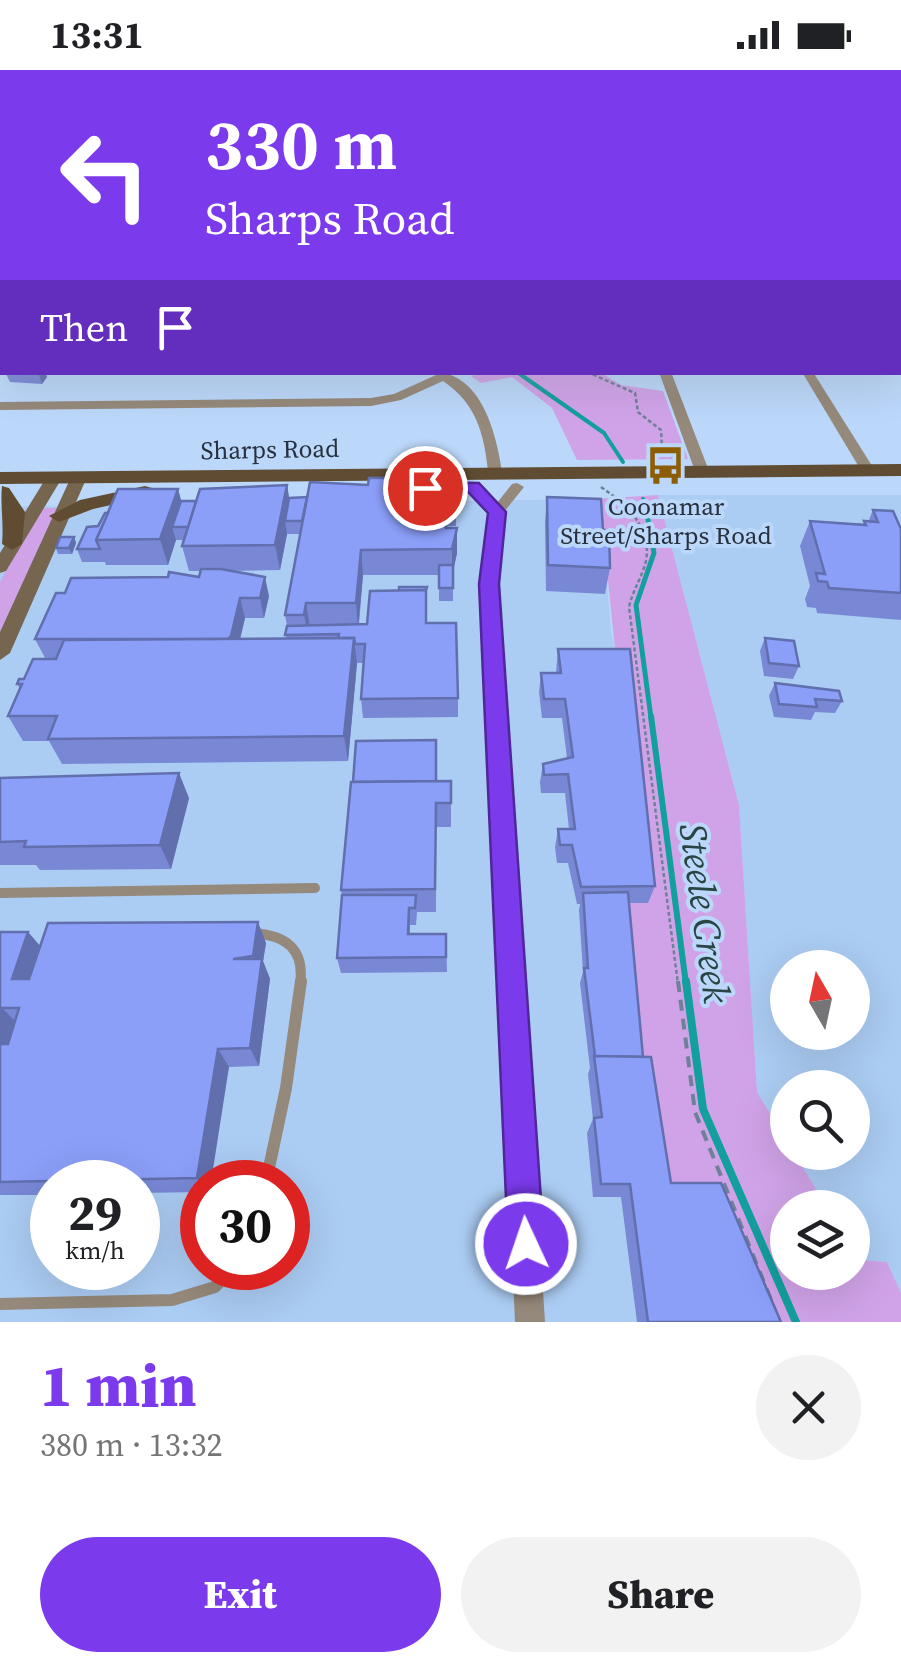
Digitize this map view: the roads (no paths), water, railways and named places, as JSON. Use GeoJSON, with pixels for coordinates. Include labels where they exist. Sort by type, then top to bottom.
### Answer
{"type":"FeatureCollection","features":[{"type":"Feature","properties":{"kind":"main road","name":"Sharps Road"},"geometry":{"type":"LineString","coordinates":[[75,484],[150,490],[599,486],[901,470]]}},
{"type":"Feature","properties":{"kind":"main road","name":"Sharps Road"},"geometry":{"type":"LineString","coordinates":[[1,487],[495,471],[694,471],[901,484]]}},
{"type":"Feature","properties":{"kind":"main road"},"geometry":{"type":"LineString","coordinates":[[495,471],[547,486]]}},
{"type":"Feature","properties":{"kind":"main road"},"geometry":{"type":"LineString","coordinates":[[1,487],[15,512],[12,544]]}},
{"type":"Feature","properties":{"kind":"main road"},"geometry":{"type":"LineString","coordinates":[[59,516],[87,504],[150,490]]}},
{"type":"Feature","properties":{"kind":"street"},"geometry":{"type":"LineString","coordinates":[[0,406],[371,402],[397,397],[439,375]]}},
{"type":"Feature","properties":{"kind":"street"},"geometry":{"type":"LineString","coordinates":[[442,375],[472,396],[487,418],[495,471]]}},
{"type":"Feature","properties":{"kind":"street"},"geometry":{"type":"LineString","coordinates":[[665,375],[694,471]]}},
{"type":"Feature","properties":{"kind":"street"},"geometry":{"type":"LineString","coordinates":[[809,375],[867,470]]}},
{"type":"Feature","properties":{"kind":"street"},"geometry":{"type":"LineString","coordinates":[[0,653],[75,484]]}},
{"type":"Feature","properties":{"kind":"street"},"geometry":{"type":"LineString","coordinates":[[0,567],[49,485]]}},
{"type":"Feature","properties":{"kind":"street"},"geometry":{"type":"LineString","coordinates":[[517,486],[497,512],[489,584],[530,1322]]}},
{"type":"Feature","properties":{"kind":"street"},"geometry":{"type":"LineString","coordinates":[[473,487],[497,512]]}},
{"type":"Feature","properties":{"kind":"lane"},"geometry":{"type":"LineString","coordinates":[[0,893],[315,888]]}},
{"type":"Feature","properties":{"kind":"lane"},"geometry":{"type":"LineString","coordinates":[[236,932],[281,938],[293,946],[303,963],[286,1088],[271,1160]]}},
{"type":"Feature","properties":{"kind":"lane"},"geometry":{"type":"LineString","coordinates":[[0,1304],[172,1300],[204,1290]]}},
{"type":"Feature","properties":{"kind":"waterway"},"geometry":{"type":"LineString","coordinates":[[521,375],[604,433],[623,462]]}},
{"type":"Feature","properties":{"kind":"waterway","name":"Steele Creek"},"geometry":{"type":"LineString","coordinates":[[643,499],[646,508]]}},
{"type":"Feature","properties":{"kind":"waterway","name":"Steele Creek"},"geometry":{"type":"LineString","coordinates":[[646,508],[654,553],[636,605],[651,718]]}},
{"type":"Feature","properties":{"kind":"waterway","name":"Steele Creek"},"geometry":{"type":"LineString","coordinates":[[651,716],[686,984]]}},
{"type":"Feature","properties":{"kind":"waterway","name":"Steele Creek"},"geometry":{"type":"LineString","coordinates":[[686,981],[703,1109],[796,1322]]}},
{"type":"Feature","properties":{"kind":"place","name":"Coonamar Street/Sharps Road"},"geometry":{"type":"Point","coordinates":[666,465]}}]}
